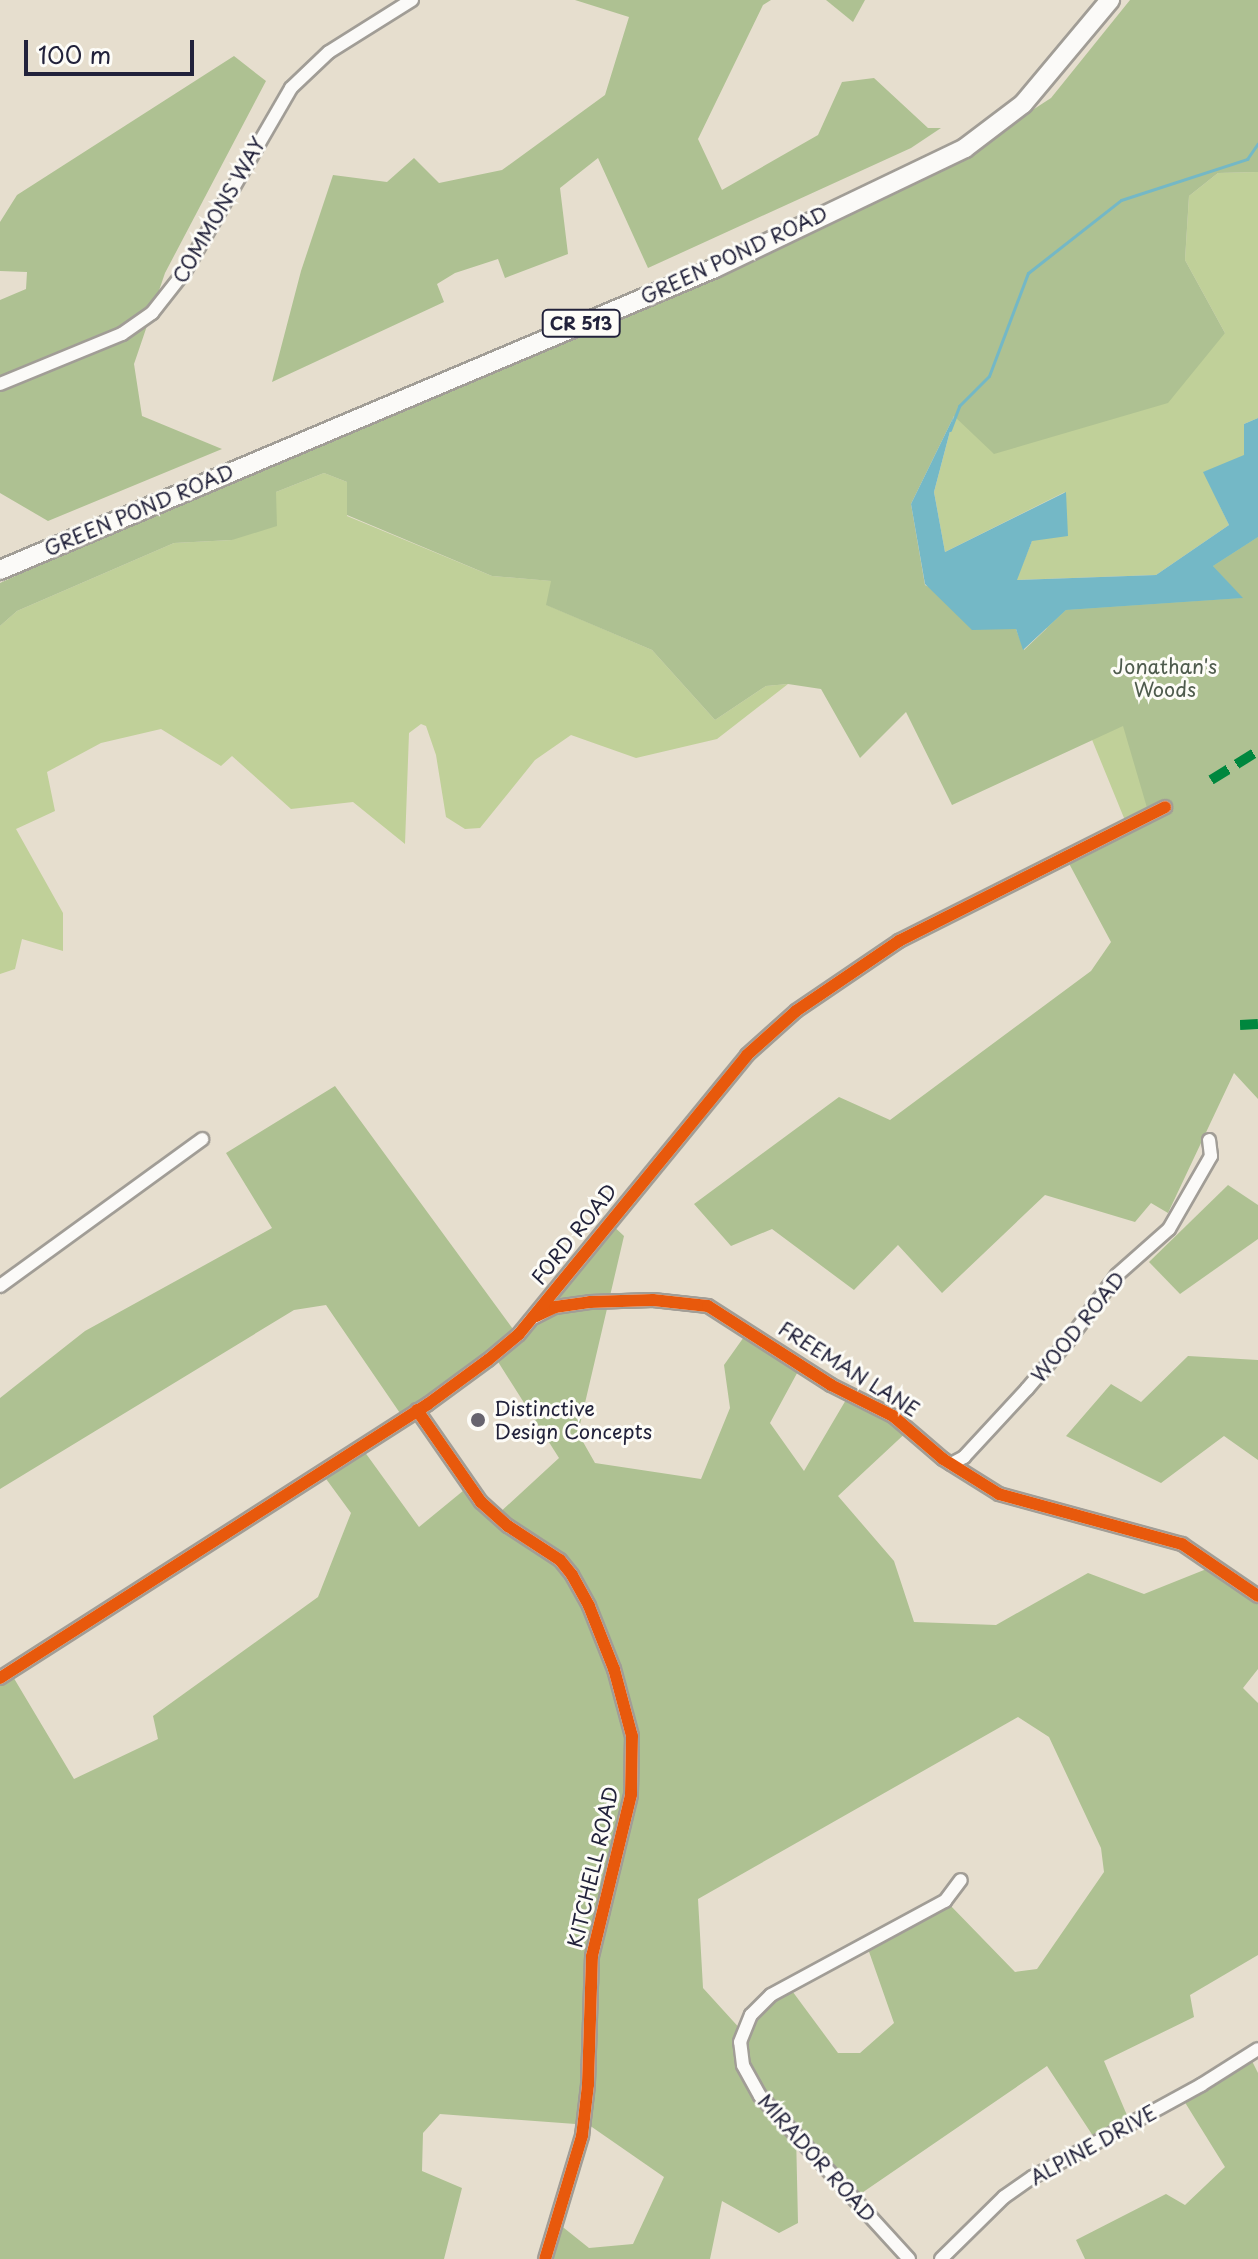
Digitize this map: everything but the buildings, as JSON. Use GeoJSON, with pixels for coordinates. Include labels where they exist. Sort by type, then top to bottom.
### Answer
{"type":"FeatureCollection","features":[{"type":"Feature","properties":{"kind":"main road","name":"GREEN POND ROAD"},"geometry":{"type":"LineString","coordinates":[[0,570],[715,268],[965,148],[1023,104],[1110,0]]}},
{"type":"Feature","properties":{"kind":"street","name":"COMMONS WAY"},"geometry":{"type":"LineString","coordinates":[[0,384],[122,334],[152,313],[185,271],[291,88],[329,52],[412,0]]}},
{"type":"Feature","properties":{"kind":"street","name":"FORD ROAD"},"geometry":{"type":"LineString","coordinates":[[0,1678],[417,1410],[488,1360],[532,1318],[688,1124],[760,1041],[796,1011],[899,941],[1165,807]]}},
{"type":"Feature","properties":{"kind":"street"},"geometry":{"type":"LineString","coordinates":[[0,1286],[202,1139]]}},
{"type":"Feature","properties":{"kind":"street","name":"WOOD ROAD"},"geometry":{"type":"LineString","coordinates":[[951,1464],[964,1457],[1038,1377],[1117,1275],[1169,1229],[1211,1156],[1209,1140]]}},
{"type":"Feature","properties":{"kind":"street","name":"FREEMAN LANE"},"geometry":{"type":"LineString","coordinates":[[532,1318],[555,1307],[581,1303],[653,1300],[708,1306],[831,1385],[893,1416],[951,1464],[999,1494],[1182,1544],[1258,1596]]}},
{"type":"Feature","properties":{"kind":"street","name":"KITCHELL ROAD"},"geometry":{"type":"LineString","coordinates":[[417,1410],[481,1502],[508,1526],[560,1560],[572,1575],[589,1606],[614,1669],[630,1725],[631,1795],[592,1956],[588,2085],[582,2136],[545,2259]]}},
{"type":"Feature","properties":{"kind":"street","name":"MIRADOR ROAD"},"geometry":{"type":"LineString","coordinates":[[909,2259],[760,2096],[743,2065],[740,2042],[751,2015],[771,1995],[945,1901],[961,1880]]}},
{"type":"Feature","properties":{"kind":"street","name":"ALPINE DRIVE"},"geometry":{"type":"LineString","coordinates":[[941,2259],[1004,2197],[1033,2177],[1194,2089],[1258,2049]]}},
{"type":"Feature","properties":{"kind":"green space"},"geometry":{"type":"Polygon","coordinates":[[[575,0],[771,0],[763,5],[698,139],[722,190],[818,135],[842,82],[874,78],[928,128],[941,128],[911,148],[648,268],[598,158],[560,188],[568,254],[505,278],[498,259],[455,273],[437,284],[444,302],[272,382],[301,271],[333,175],[387,182],[414,158],[439,183],[502,170],[605,95],[629,17],[575,0]]]}},
{"type":"Feature","properties":{"kind":"green space"},"geometry":{"type":"Polygon","coordinates":[[[826,0],[865,0],[853,22],[826,0]]]}},
{"type":"Feature","properties":{"kind":"green space","name":"Jonathan's Woods"},"geometry":{"type":"Polygon","coordinates":[[[1130,0],[1258,0],[1258,172],[1218,173],[1189,196],[1185,260],[1225,333],[1168,403],[994,454],[954,416],[911,504],[925,585],[1016,629],[1024,650],[1066,610],[1242,598],[1213,566],[1258,537],[1258,1099],[1234,1073],[1168,1213],[1151,1203],[1135,1222],[1045,1195],[942,1293],[898,1245],[854,1290],[772,1229],[731,1246],[694,1204],[839,1097],[890,1120],[1091,971],[1111,942],[1065,856],[1150,818],[1123,726],[952,805],[906,712],[860,758],[821,689],[788,684],[766,686],[715,720],[652,650],[546,605],[551,581],[492,576],[347,515],[347,482],[324,473],[276,492],[277,526],[232,540],[174,543],[17,611],[0,626],[0,583],[147,515],[945,167],[1051,98],[1130,0]]]}},
{"type":"Feature","properties":{"kind":"green space"},"geometry":{"type":"Polygon","coordinates":[[[234,56],[266,81],[165,273],[134,364],[142,416],[222,449],[48,521],[0,493],[0,300],[26,289],[27,272],[0,271],[0,222],[17,195],[234,56]]]}},
{"type":"Feature","properties":{"kind":"green space","name":"Jonathan's Woods"},"geometry":{"type":"Polygon","coordinates":[[[1258,172],[1258,418],[1244,424],[1244,455],[1258,473],[1258,1081],[1133,840],[1039,610],[1148,586],[1236,537],[1215,468],[1204,472],[1229,525],[1156,575],[1016,580],[1032,541],[1065,492],[945,552],[934,492],[954,416],[1225,333],[1185,260],[1189,196],[1218,173],[1258,172]]]}},
{"type":"Feature","properties":{"kind":"green space"},"geometry":{"type":"Polygon","coordinates":[[[324,473],[347,482],[347,516],[492,576],[552,581],[547,605],[652,650],[715,720],[766,686],[788,684],[717,739],[636,758],[571,735],[535,760],[480,828],[465,829],[446,817],[436,755],[426,726],[421,724],[409,733],[405,844],[353,802],[291,809],[232,756],[221,766],[161,729],[101,743],[47,772],[55,811],[16,829],[63,913],[63,951],[22,939],[15,969],[0,974],[0,626],[17,611],[174,543],[232,540],[276,492],[324,473]]]}},
{"type":"Feature","properties":{"kind":"green space"},"geometry":{"type":"Polygon","coordinates":[[[335,1086],[518,1336],[610,1223],[624,1236],[578,1433],[595,1463],[701,1479],[730,1408],[724,1365],[751,1327],[802,1364],[770,1423],[804,1471],[850,1393],[911,1428],[838,1496],[894,1561],[914,1622],[996,1625],[1088,1573],[1144,1594],[1214,1566],[1258,1595],[1258,1669],[1243,1688],[1258,1703],[1258,1955],[1190,1995],[1194,2017],[1104,2061],[1129,2120],[1095,2139],[1047,2066],[853,2199],[796,2133],[798,2223],[779,2233],[722,2201],[710,2259],[548,2259],[559,2224],[589,2248],[633,2244],[664,2177],[589,2125],[440,2114],[423,2133],[422,2171],[462,2188],[444,2259],[0,2259],[0,1680],[12,1675],[74,1779],[158,1739],[153,1716],[318,1597],[351,1513],[321,1472],[359,1444],[419,1527],[469,1486],[497,1515],[559,1458],[495,1357],[404,1419],[326,1305],[294,1310],[0,1489],[0,1398],[85,1331],[272,1228],[226,1153],[335,1086]],[[1018,1717],[698,1899],[703,1988],[743,2032],[787,1984],[838,2053],[860,2053],[894,2023],[867,1946],[948,1903],[1015,1972],[1037,1969],[1104,1872],[1101,1848],[1049,1737],[1018,1717]]]}},
{"type":"Feature","properties":{"kind":"green space"},"geometry":{"type":"Polygon","coordinates":[[[1228,1185],[1258,1205],[1258,1239],[1180,1294],[1149,1262],[1228,1185]]]}},
{"type":"Feature","properties":{"kind":"green space"},"geometry":{"type":"Polygon","coordinates":[[[1188,1356],[1258,1360],[1258,1460],[1224,1436],[1161,1483],[1066,1436],[1111,1384],[1141,1402],[1188,1356]]]}},
{"type":"Feature","properties":{"kind":"green space"},"geometry":{"type":"Polygon","coordinates":[[[1250,2057],[1258,2073],[1258,2259],[1085,2259],[1076,2240],[1166,2194],[1185,2205],[1225,2167],[1181,2096],[1250,2057]]]}},
{"type":"Feature","properties":{"kind":"water"},"geometry":{"type":"Polygon","coordinates":[[[954,416],[934,492],[945,552],[1066,492],[1068,536],[1032,541],[1017,580],[1156,575],[1229,525],[1203,472],[1244,455],[1244,424],[1258,418],[1258,537],[1213,566],[1243,598],[1066,610],[1023,650],[1016,629],[972,630],[925,584],[911,504],[954,416]]]}},
{"type":"Feature","properties":{"kind":"waterway"},"geometry":{"type":"LineString","coordinates":[[950,430],[959,406],[989,376],[1028,273],[1121,200],[1247,159],[1258,143]]}},
{"type":"Feature","properties":{"kind":"marked path"},"geometry":{"type":"LineString","coordinates":[[1211,780],[1258,751]]}},
{"type":"Feature","properties":{"kind":"marked path"},"geometry":{"type":"LineString","coordinates":[[1240,1025],[1258,1024]]}},
{"type":"Feature","properties":{"kind":"cycle path"},"geometry":{"type":"LineString","coordinates":[[0,1678],[428,1404],[488,1360],[519,1334],[747,1055],[796,1011],[899,941],[1165,807]]}},
{"type":"Feature","properties":{"kind":"cycle path"},"geometry":{"type":"LineString","coordinates":[[536,1316],[555,1307],[590,1302],[653,1300],[708,1306],[831,1385],[893,1416],[943,1459],[999,1494],[1182,1544],[1258,1596]]}},
{"type":"Feature","properties":{"kind":"cycle path"},"geometry":{"type":"LineString","coordinates":[[417,1410],[481,1502],[508,1526],[560,1560],[572,1575],[589,1606],[614,1669],[632,1736],[631,1795],[592,1956],[588,2085],[582,2136],[545,2259]]}},
{"type":"Feature","properties":{"kind":"place","name":"Distinctive Design Concepts"},"geometry":{"type":"Point","coordinates":[478,1420]}}]}
